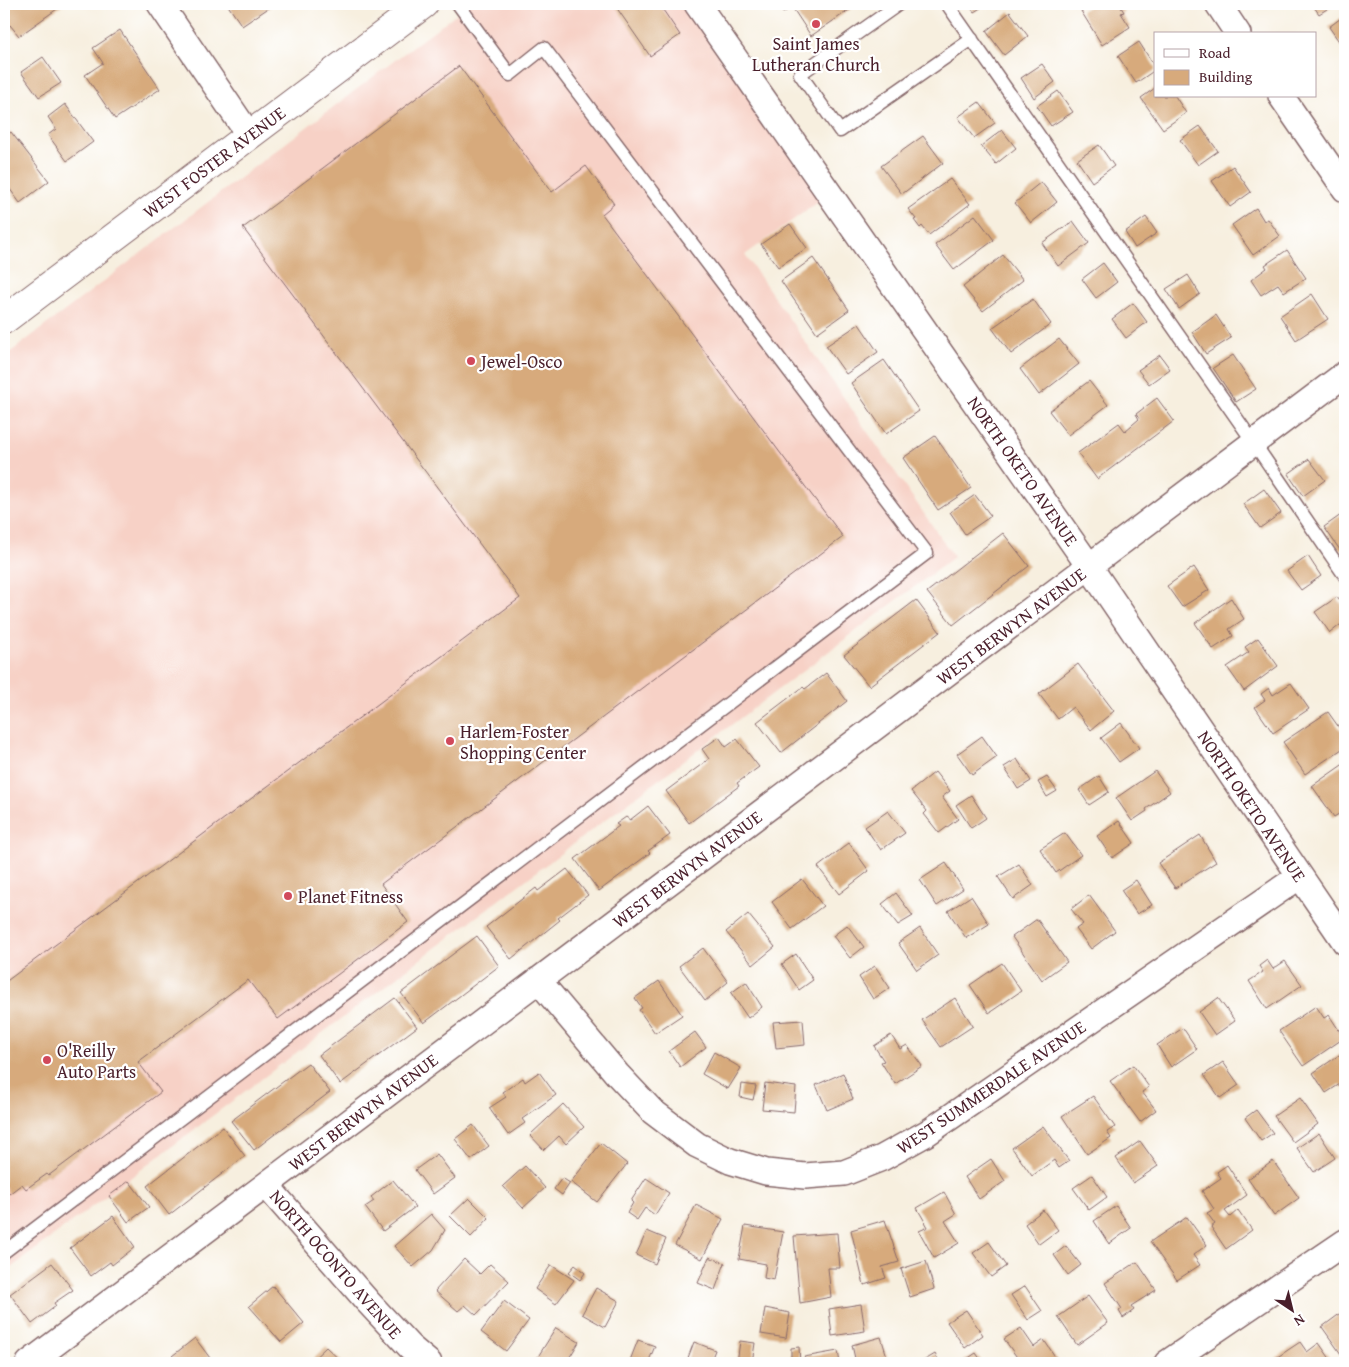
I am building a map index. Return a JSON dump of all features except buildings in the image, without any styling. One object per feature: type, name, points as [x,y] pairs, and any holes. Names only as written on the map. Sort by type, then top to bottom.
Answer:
[{"type":"street","points":[[160,4],[249,134]]},
{"type":"street","name":"WEST FOSTER AVENUE","points":[[4,320],[424,4]]},
{"type":"street","name":"NORTH OKETO AVENUE","points":[[697,4],[1089,566],[1345,942]]},
{"type":"street","points":[[1218,4],[1237,32]]},
{"type":"street","points":[[1282,98],[1345,189]]},
{"type":"street","name":"WEST BERWYN AVENUE","points":[[29,1363],[1345,374]]},
{"type":"street","name":"WEST SUMMERDALE AVENUE","points":[[538,980],[617,1074],[652,1111],[697,1145],[730,1161],[766,1172],[805,1176],[844,1173],[882,1158],[926,1133],[1300,876]]},
{"type":"street","name":"NORTH OCONTO AVENUE","points":[[266,1185],[368,1302],[410,1347],[429,1363]]},
{"type":"street","points":[[1167,1363],[1345,1242]]},
{"type":"lane","points":[[4,1252],[927,553],[544,48],[510,75],[458,4]]},
{"type":"lane","points":[[899,4],[800,74],[840,131],[972,39]]},
{"type":"lane","points":[[947,4],[1345,576]]},
{"type":"shaded area","name":"Harlem-Foster Shopping Center","points":[[469,4],[687,4],[822,199],[745,255],[954,557],[4,1273],[4,357]]},
{"type":"place","name":"Saint James Lutheran Church","points":[[816,24]]},
{"type":"place","name":"Jewel-Osco","points":[[471,361]]},
{"type":"place","name":"Harlem-Foster Shopping Center","points":[[450,741]]},
{"type":"place","name":"Planet Fitness","points":[[288,896]]},
{"type":"place","name":"O'Reilly Auto Parts","points":[[47,1060]]}]
